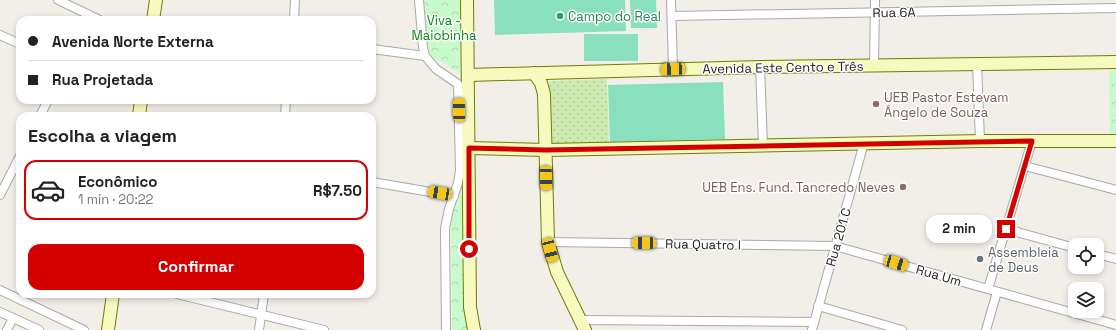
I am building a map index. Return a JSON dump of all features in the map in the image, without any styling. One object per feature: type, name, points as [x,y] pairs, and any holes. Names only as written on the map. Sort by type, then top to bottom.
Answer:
[{"type":"main road","points":[[154,16],[156,0]]},
{"type":"main road","points":[[467,0],[465,81],[469,148],[470,307],[474,330]]},
{"type":"main road","name":"Avenida Este Cento e Três","points":[[465,81],[534,74],[673,69],[1116,62]]},
{"type":"main road","points":[[534,74],[541,83],[544,94],[548,242],[557,272],[582,325]]},
{"type":"main road","points":[[469,148],[546,150],[980,141],[1116,141]]},
{"type":"main road","points":[[108,330],[112,298]]},
{"type":"street","points":[[58,0],[92,16]]},
{"type":"street","points":[[294,16],[295,0]]},
{"type":"street","points":[[419,0],[425,56],[436,70],[465,81],[460,170],[444,237],[446,330]]},
{"type":"street","points":[[672,0],[673,69]]},
{"type":"street","points":[[874,66],[875,0]]},
{"type":"street","name":"Rua 6A","points":[[672,16],[1116,8]]},
{"type":"street","points":[[0,35],[16,42]]},
{"type":"street","points":[[376,50],[425,56]]},
{"type":"street","points":[[977,64],[980,141]]},
{"type":"street","points":[[760,67],[763,145]]},
{"type":"street","points":[[988,289],[1032,141]]},
{"type":"street","name":"Rua 201 C","points":[[813,326],[864,143]]},
{"type":"street","points":[[0,195],[16,164]]},
{"type":"street","points":[[1024,166],[1116,190]]},
{"type":"street","points":[[376,183],[454,196]]},
{"type":"street","points":[[1006,229],[1068,246]]},
{"type":"street","name":"Rua Quatro I","points":[[548,242],[835,246]]},
{"type":"street","name":"Rua Um","points":[[835,246],[1116,325]]},
{"type":"street","points":[[1104,256],[1116,259]]},
{"type":"street","points":[[0,290],[16,298]]},
{"type":"street","points":[[987,326],[997,292]]},
{"type":"street","points":[[17,298],[84,330]]},
{"type":"street","points":[[194,298],[324,330]]},
{"type":"street","points":[[259,330],[263,298]]},
{"type":"street","points":[[818,306],[902,330]]},
{"type":"street","points":[[0,312],[39,330]]},
{"type":"street","points":[[7,330],[13,318]]},
{"type":"street","points":[[582,325],[813,326]]},
{"type":"green space","name":"Viva - Maiobinha","points":[[424,0],[461,0],[463,75],[428,54]]},
{"type":"green space","name":"Campo do Real","points":[[494,0],[625,0],[626,31],[495,35]]},
{"type":"green space","points":[[630,0],[656,0],[657,28],[631,28]]},
{"type":"green space","points":[[584,34],[638,34],[638,61],[584,61]]},
{"type":"green space","points":[[1109,70],[1116,70],[1116,139],[1110,139]]},
{"type":"green space","points":[[607,79],[609,145],[551,147],[549,81]]},
{"type":"green space","points":[[723,82],[725,139],[610,142],[608,85]]},
{"type":"green space","points":[[463,188],[465,188],[467,330],[452,330],[451,227],[452,216]]},
{"type":"place","name":"Campo do Real","points":[[560,16]]},
{"type":"place","name":"UEB Pastor Estevam Ângelo de Souza","points":[[876,104]]},
{"type":"place","name":"UEB Ens. Fund. Tancredo Neves","points":[[903,187]]},
{"type":"place","name":"Assembleia de Deus","points":[[980,259]]},
{"type":"route","points":[[469,249],[469,148],[546,150],[1032,141],[1006,229]]}]
